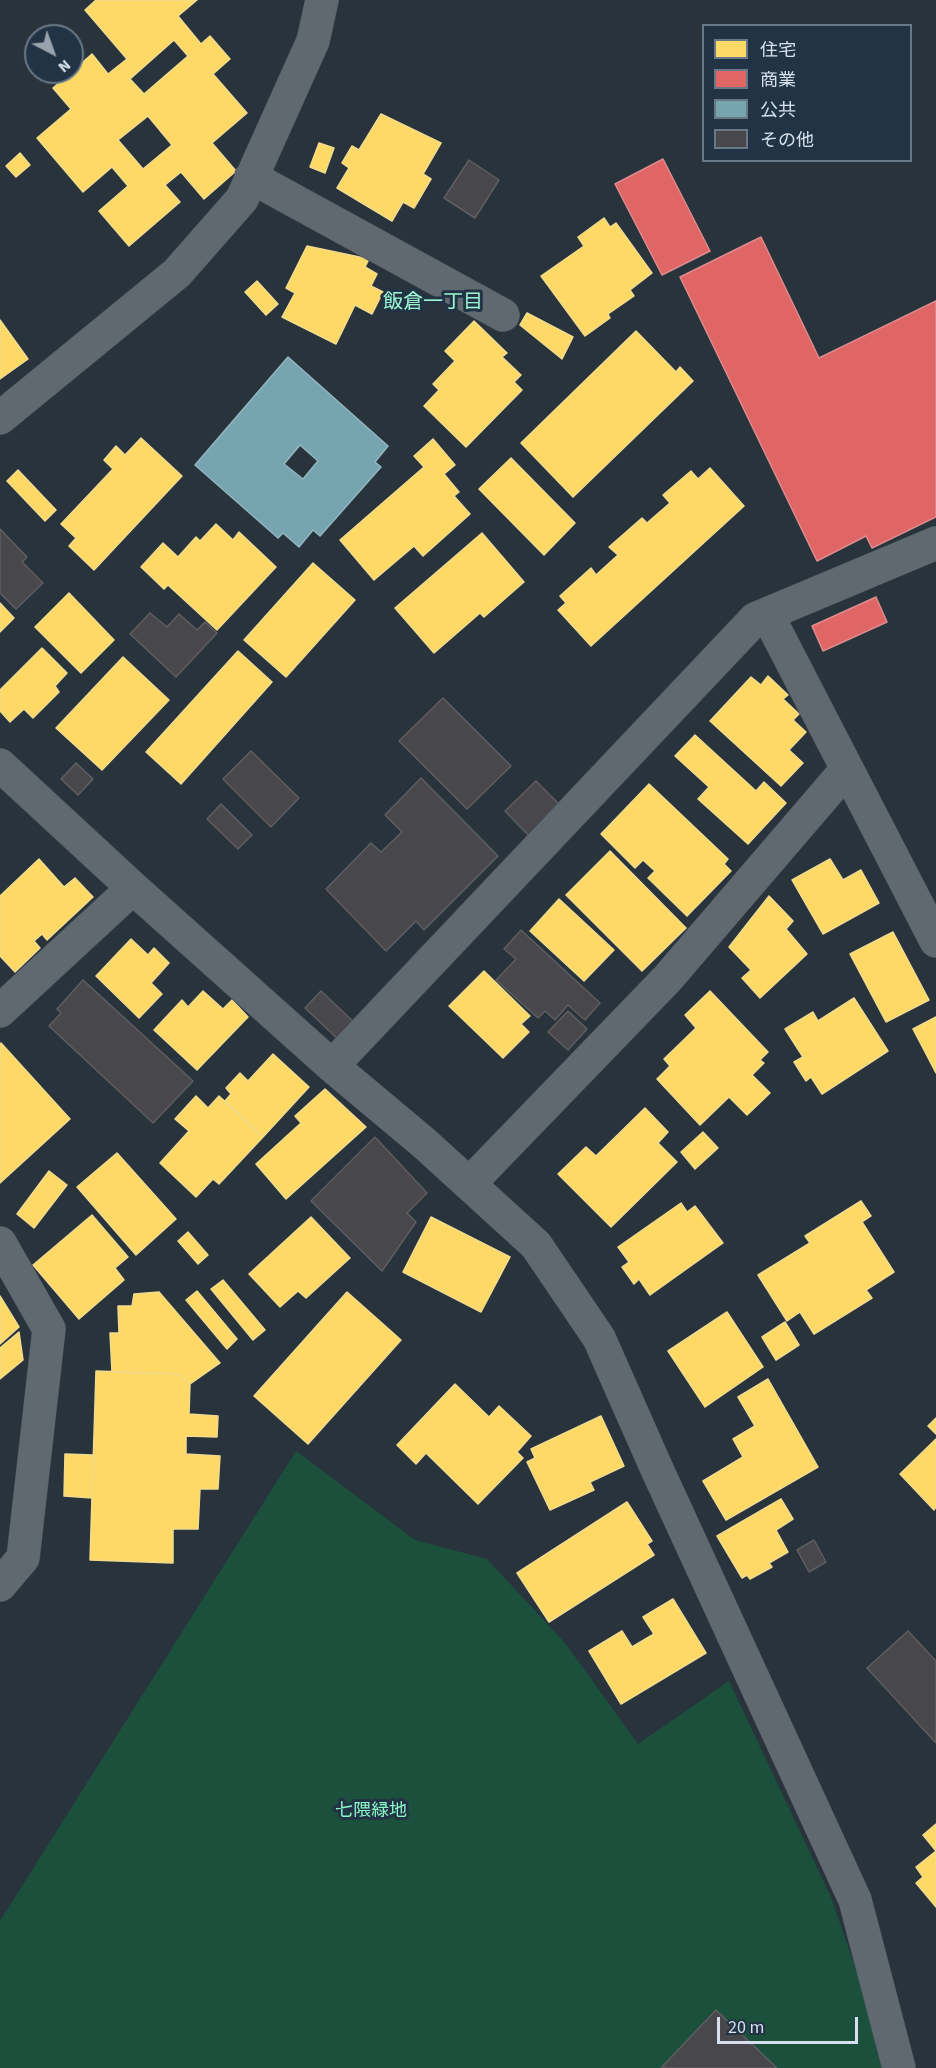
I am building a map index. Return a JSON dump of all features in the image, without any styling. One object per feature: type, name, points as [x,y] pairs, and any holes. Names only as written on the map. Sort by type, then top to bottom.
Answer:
[{"type":"street","points":[[0,418],[177,273],[242,199],[313,41],[322,0]]},
{"type":"street","points":[[251,177],[503,315]]},
{"type":"street","points":[[332,1066],[755,620],[936,543]]},
{"type":"street","points":[[767,614],[936,941]]},
{"type":"street","points":[[0,765],[133,888],[332,1066],[424,1143],[536,1245],[599,1338],[855,1900],[899,2068]]},
{"type":"street","points":[[469,1184],[667,979],[847,769]]},
{"type":"street","points":[[0,1011],[133,888]]},
{"type":"street","points":[[0,1243],[49,1329],[23,1558],[0,1586]]},
{"type":"green space","name":"七隈緑地","points":[[296,1451],[415,1540],[487,1559],[565,1643],[638,1744],[729,1681],[831,1897],[890,2068],[0,2068],[0,1921]]},
{"type":"building: 住宅","points":[[96,0],[197,0],[178,16],[201,44],[210,36],[230,59],[213,74],[247,113],[212,143],[236,171],[204,199],[181,172],[165,185],[180,202],[129,246],[99,211],[128,186],[112,167],[83,192],[37,138],[71,109],[53,88],[58,84],[84,84],[84,61],[92,54],[108,74],[127,59],[85,10]],"holes":[[[174,40],[188,56],[144,94],[130,79]],[[148,116],[172,145],[143,169],[118,140]]]},
{"type":"building: 住宅","points":[[381,114],[441,143],[423,174],[431,179],[414,208],[403,202],[392,221],[337,188],[349,168],[342,163],[352,146],[359,150]]},
{"type":"building: 住宅","points":[[319,143],[334,148],[325,173],[310,167]]},
{"type":"building: 住宅","points":[[20,153],[30,165],[16,177],[6,166]]},
{"type":"building: 住宅","points":[[604,218],[610,227],[616,223],[652,273],[630,290],[634,296],[608,314],[610,318],[585,336],[541,276],[584,246],[578,237]]},
{"type":"building: 住宅","points":[[307,246],[369,259],[365,267],[377,274],[371,286],[383,292],[372,314],[355,305],[336,344],[282,317],[295,293],[286,288]]},
{"type":"building: 住宅","points":[[257,281],[278,304],[266,315],[245,292]]},
{"type":"building: 住宅","points":[[527,313],[573,337],[562,359],[520,325]]},
{"type":"building: 住宅","points":[[0,320],[28,359],[0,379]]},
{"type":"building: 住宅","points":[[474,321],[507,353],[502,357],[521,375],[514,382],[522,390],[466,447],[424,406],[439,390],[433,384],[455,361],[445,351]]},
{"type":"building: 住宅","points":[[636,331],[676,372],[680,367],[693,381],[573,497],[521,443]]},
{"type":"building: 住宅","points":[[141,438],[182,476],[94,570],[69,546],[76,538],[61,524],[113,469],[104,460],[116,446],[125,455]]},
{"type":"building: 住宅","points":[[433,439],[455,465],[444,474],[459,492],[454,496],[470,514],[423,556],[414,546],[374,580],[340,540],[424,467],[414,456]]},
{"type":"building: 住宅","points":[[511,458],[575,523],[544,555],[479,489]]},
{"type":"building: 住宅","points":[[710,468],[744,506],[591,646],[558,610],[566,603],[560,596],[591,568],[596,575],[618,555],[609,547],[642,518],[647,523],[670,503],[663,495],[691,471],[698,479]]},
{"type":"building: 住宅","points":[[18,470],[56,510],[45,521],[7,481]]},
{"type":"building: 住宅","points":[[216,524],[233,540],[239,532],[276,567],[217,630],[168,585],[164,589],[141,567],[163,543],[178,557],[196,537],[200,541]]},
{"type":"building: 住宅","points":[[482,533],[524,582],[484,617],[480,613],[434,653],[395,608]]},
{"type":"building: 住宅","points":[[313,563],[355,600],[286,677],[244,640]]},
{"type":"building: 住宅","points":[[69,593],[114,640],[81,673],[35,627]]},
{"type":"building: 住宅","points":[[0,603],[14,618],[0,632]]},
{"type":"building: 住宅","points":[[42,648],[67,673],[55,686],[59,692],[33,718],[24,709],[10,722],[0,711],[0,690]]},
{"type":"building: 住宅","points":[[238,651],[272,682],[181,784],[146,752]]},
{"type":"building: 住宅","points":[[123,657],[169,700],[102,770],[56,728]]},
{"type":"building: 住宅","points":[[768,676],[788,695],[783,699],[799,714],[793,720],[806,732],[789,750],[803,763],[781,786],[710,721],[751,677],[761,685]]},
{"type":"building: 住宅","points":[[695,735],[756,791],[764,782],[786,803],[748,844],[698,799],[709,787],[675,756]]},
{"type":"building: 住宅","points":[[649,784],[728,859],[724,864],[731,871],[687,916],[648,878],[655,871],[643,860],[635,868],[601,834]]},
{"type":"building: 住宅","points":[[610,851],[686,928],[642,971],[566,895]]},
{"type":"building: 住宅","points":[[39,859],[64,887],[75,878],[93,897],[47,940],[42,934],[34,941],[40,948],[15,972],[0,956],[0,896]]},
{"type":"building: 住宅","points":[[830,859],[843,880],[861,870],[879,903],[823,934],[792,880]]},
{"type":"building: 住宅","points":[[769,896],[793,921],[786,929],[807,954],[760,998],[742,978],[751,970],[729,947]]},
{"type":"building: 住宅","points":[[559,899],[614,950],[584,981],[530,931]]},
{"type":"building: 住宅","points":[[893,932],[929,1000],[886,1022],[850,954]]},
{"type":"building: 住宅","points":[[131,939],[148,955],[154,948],[169,963],[151,983],[162,994],[139,1018],[96,976]]},
{"type":"building: 住宅","points":[[484,971],[530,1016],[521,1024],[529,1032],[503,1058],[449,1006]]},
{"type":"building: 住宅","points":[[203,991],[223,1009],[232,1000],[248,1017],[197,1070],[154,1030],[182,1000],[188,1007]]},
{"type":"building: 住宅","points":[[710,991],[768,1052],[760,1060],[764,1063],[752,1075],[770,1093],[747,1115],[729,1097],[700,1125],[657,1079],[670,1066],[664,1059],[696,1028],[685,1015]]},
{"type":"building: 住宅","points":[[854,998],[888,1051],[822,1094],[811,1077],[806,1081],[794,1062],[803,1057],[785,1029],[813,1012],[818,1021]]},
{"type":"building: 住宅","points":[[936,1017],[936,1073],[913,1029]]},
{"type":"building: 住宅","points":[[0,1044],[70,1119],[0,1183]]},
{"type":"building: 住宅","points":[[273,1054],[309,1087],[263,1137],[225,1101],[231,1094],[226,1088],[240,1073],[248,1081]]},
{"type":"building: 住宅","points":[[325,1089],[366,1127],[286,1199],[256,1164],[301,1123],[295,1116]]},
{"type":"building: 住宅","points":[[196,1096],[208,1108],[219,1096],[263,1137],[219,1184],[213,1179],[196,1197],[160,1163],[189,1131],[175,1119]]},
{"type":"building: 住宅","points":[[645,1108],[668,1132],[658,1143],[677,1162],[611,1227],[558,1174],[586,1147],[596,1156]]},
{"type":"building: 住宅","points":[[703,1132],[718,1148],[695,1169],[681,1152]]},
{"type":"building: 住宅","points":[[117,1153],[176,1219],[136,1255],[77,1187]]},
{"type":"building: 住宅","points":[[49,1171],[67,1185],[34,1228],[17,1214]]},
{"type":"building: 住宅","points":[[861,1201],[871,1216],[862,1222],[894,1272],[866,1290],[872,1298],[814,1334],[800,1312],[787,1321],[758,1275],[810,1243],[805,1236]]},
{"type":"building: 住宅","points":[[681,1203],[687,1212],[695,1206],[723,1243],[650,1295],[639,1279],[634,1284],[622,1267],[629,1262],[618,1247]]},
{"type":"building: 住宅","points":[[92,1215],[128,1257],[115,1268],[124,1280],[79,1319],[33,1265]]},
{"type":"building: 住宅","points":[[311,1217],[350,1258],[306,1298],[298,1291],[280,1307],[249,1274]]},
{"type":"building: 住宅","points":[[431,1217],[510,1257],[481,1312],[403,1272]]},
{"type":"building: 住宅","points":[[188,1232],[208,1255],[198,1264],[178,1241]]},
{"type":"building: 住宅","points":[[223,1280],[265,1330],[253,1340],[211,1289]]},
{"type":"building: 住宅","points":[[197,1291],[237,1339],[227,1349],[186,1300]]},
{"type":"building: 住宅","points":[[159,1292],[220,1363],[190,1384],[178,1374],[112,1372],[110,1333],[119,1333],[118,1306],[132,1306],[134,1294]]},
{"type":"building: 住宅","points":[[347,1292],[401,1340],[308,1444],[254,1396]]},
{"type":"building: 住宅","points":[[0,1296],[19,1327],[0,1344]]},
{"type":"building: 住宅","points":[[727,1312],[763,1367],[705,1407],[668,1351]]},
{"type":"building: 住宅","points":[[785,1322],[799,1345],[776,1360],[762,1337]]},
{"type":"building: 住宅","points":[[19,1332],[23,1360],[0,1379],[0,1348]]},
{"type":"building: 住宅","points":[[96,1371],[178,1374],[190,1384],[189,1414],[218,1416],[217,1437],[186,1436],[186,1454],[220,1456],[218,1489],[200,1489],[198,1529],[173,1529],[173,1563],[90,1560]]},
{"type":"building: 住宅","points":[[768,1379],[818,1467],[726,1520],[703,1481],[743,1457],[733,1439],[755,1426],[738,1397]]},
{"type":"building: 住宅","points":[[455,1384],[489,1417],[499,1406],[531,1436],[517,1452],[523,1458],[478,1504],[426,1453],[416,1464],[397,1445]]},
{"type":"building: 住宅","points":[[601,1416],[624,1466],[590,1482],[594,1490],[550,1510],[527,1462],[535,1458],[531,1449]]},
{"type":"building: 住宅","points":[[936,1418],[936,1434],[928,1426]]},
{"type":"building: 住宅","points":[[936,1439],[936,1507],[934,1510],[900,1474]]},
{"type":"building: 住宅","points":[[65,1454],[93,1455],[92,1498],[64,1496]]},
{"type":"building: 住宅","points":[[781,1499],[793,1519],[776,1530],[788,1552],[769,1563],[772,1567],[750,1579],[747,1575],[742,1578],[717,1536]]},
{"type":"building: 住宅","points":[[627,1502],[652,1541],[647,1544],[654,1555],[549,1622],[517,1573]]},
{"type":"building: 住宅","points":[[673,1599],[706,1653],[621,1704],[589,1651],[622,1631],[632,1647],[654,1634],[643,1617]]},
{"type":"building: 住宅","points":[[936,1824],[936,1851],[923,1835]]},
{"type":"building: 住宅","points":[[936,1851],[936,1907],[916,1883],[923,1877],[916,1867]]},
{"type":"building: 商業","points":[[663,159],[710,251],[662,275],[615,184]]},
{"type":"building: 商業","points":[[761,237],[819,358],[936,301],[936,517],[872,548],[866,536],[817,561],[680,277]]},
{"type":"building: 商業","points":[[876,597],[887,622],[823,651],[812,626]]},
{"type":"building: 公共","points":[[288,357],[388,446],[375,462],[381,467],[320,536],[313,530],[299,547],[283,533],[278,538],[195,465]],"holes":[[[300,445],[318,461],[303,479],[284,464]]]},
{"type":"building: その他","points":[[469,160],[499,180],[475,218],[444,198]]},
{"type":"building: その他","points":[[0,529],[27,557],[22,562],[43,583],[16,609],[0,593]]},
{"type":"building: その他","points":[[150,613],[167,627],[179,614],[197,630],[205,622],[217,633],[176,677],[130,634]]},
{"type":"building: その他","points":[[443,698],[511,766],[467,809],[399,741]]},
{"type":"building: その他","points":[[251,751],[299,798],[271,827],[223,779]]},
{"type":"building: その他","points":[[76,763],[93,779],[78,795],[61,779]]},
{"type":"building: その他","points":[[421,778],[498,856],[424,930],[416,921],[386,951],[326,889],[371,843],[381,852],[402,832],[385,815]]},
{"type":"building: その他","points":[[536,781],[562,807],[531,838],[505,811]]},
{"type":"building: その他","points":[[221,804],[252,835],[238,849],[207,819]]},
{"type":"building: その他","points":[[521,930],[600,1003],[585,1020],[568,1005],[555,1020],[545,1011],[538,1018],[496,980],[516,959],[504,949]]},
{"type":"building: その他","points":[[83,980],[193,1081],[153,1123],[49,1026],[61,1013],[57,1009]]},
{"type":"building: その他","points":[[321,991],[356,1024],[340,1041],[305,1008]]},
{"type":"building: その他","points":[[568,1011],[587,1029],[568,1050],[548,1032]]},
{"type":"building: その他","points":[[375,1137],[427,1193],[407,1213],[416,1222],[382,1271],[311,1201]]},
{"type":"building: その他","points":[[814,1540],[826,1562],[809,1572],[797,1550]]},
{"type":"building: その他","points":[[908,1631],[936,1661],[936,1743],[867,1668]]},
{"type":"building: その他","points":[[716,2010],[777,2068],[661,2068]]},
{"type":"district","name":"飯倉一丁目","points":[[433,304]]}]
